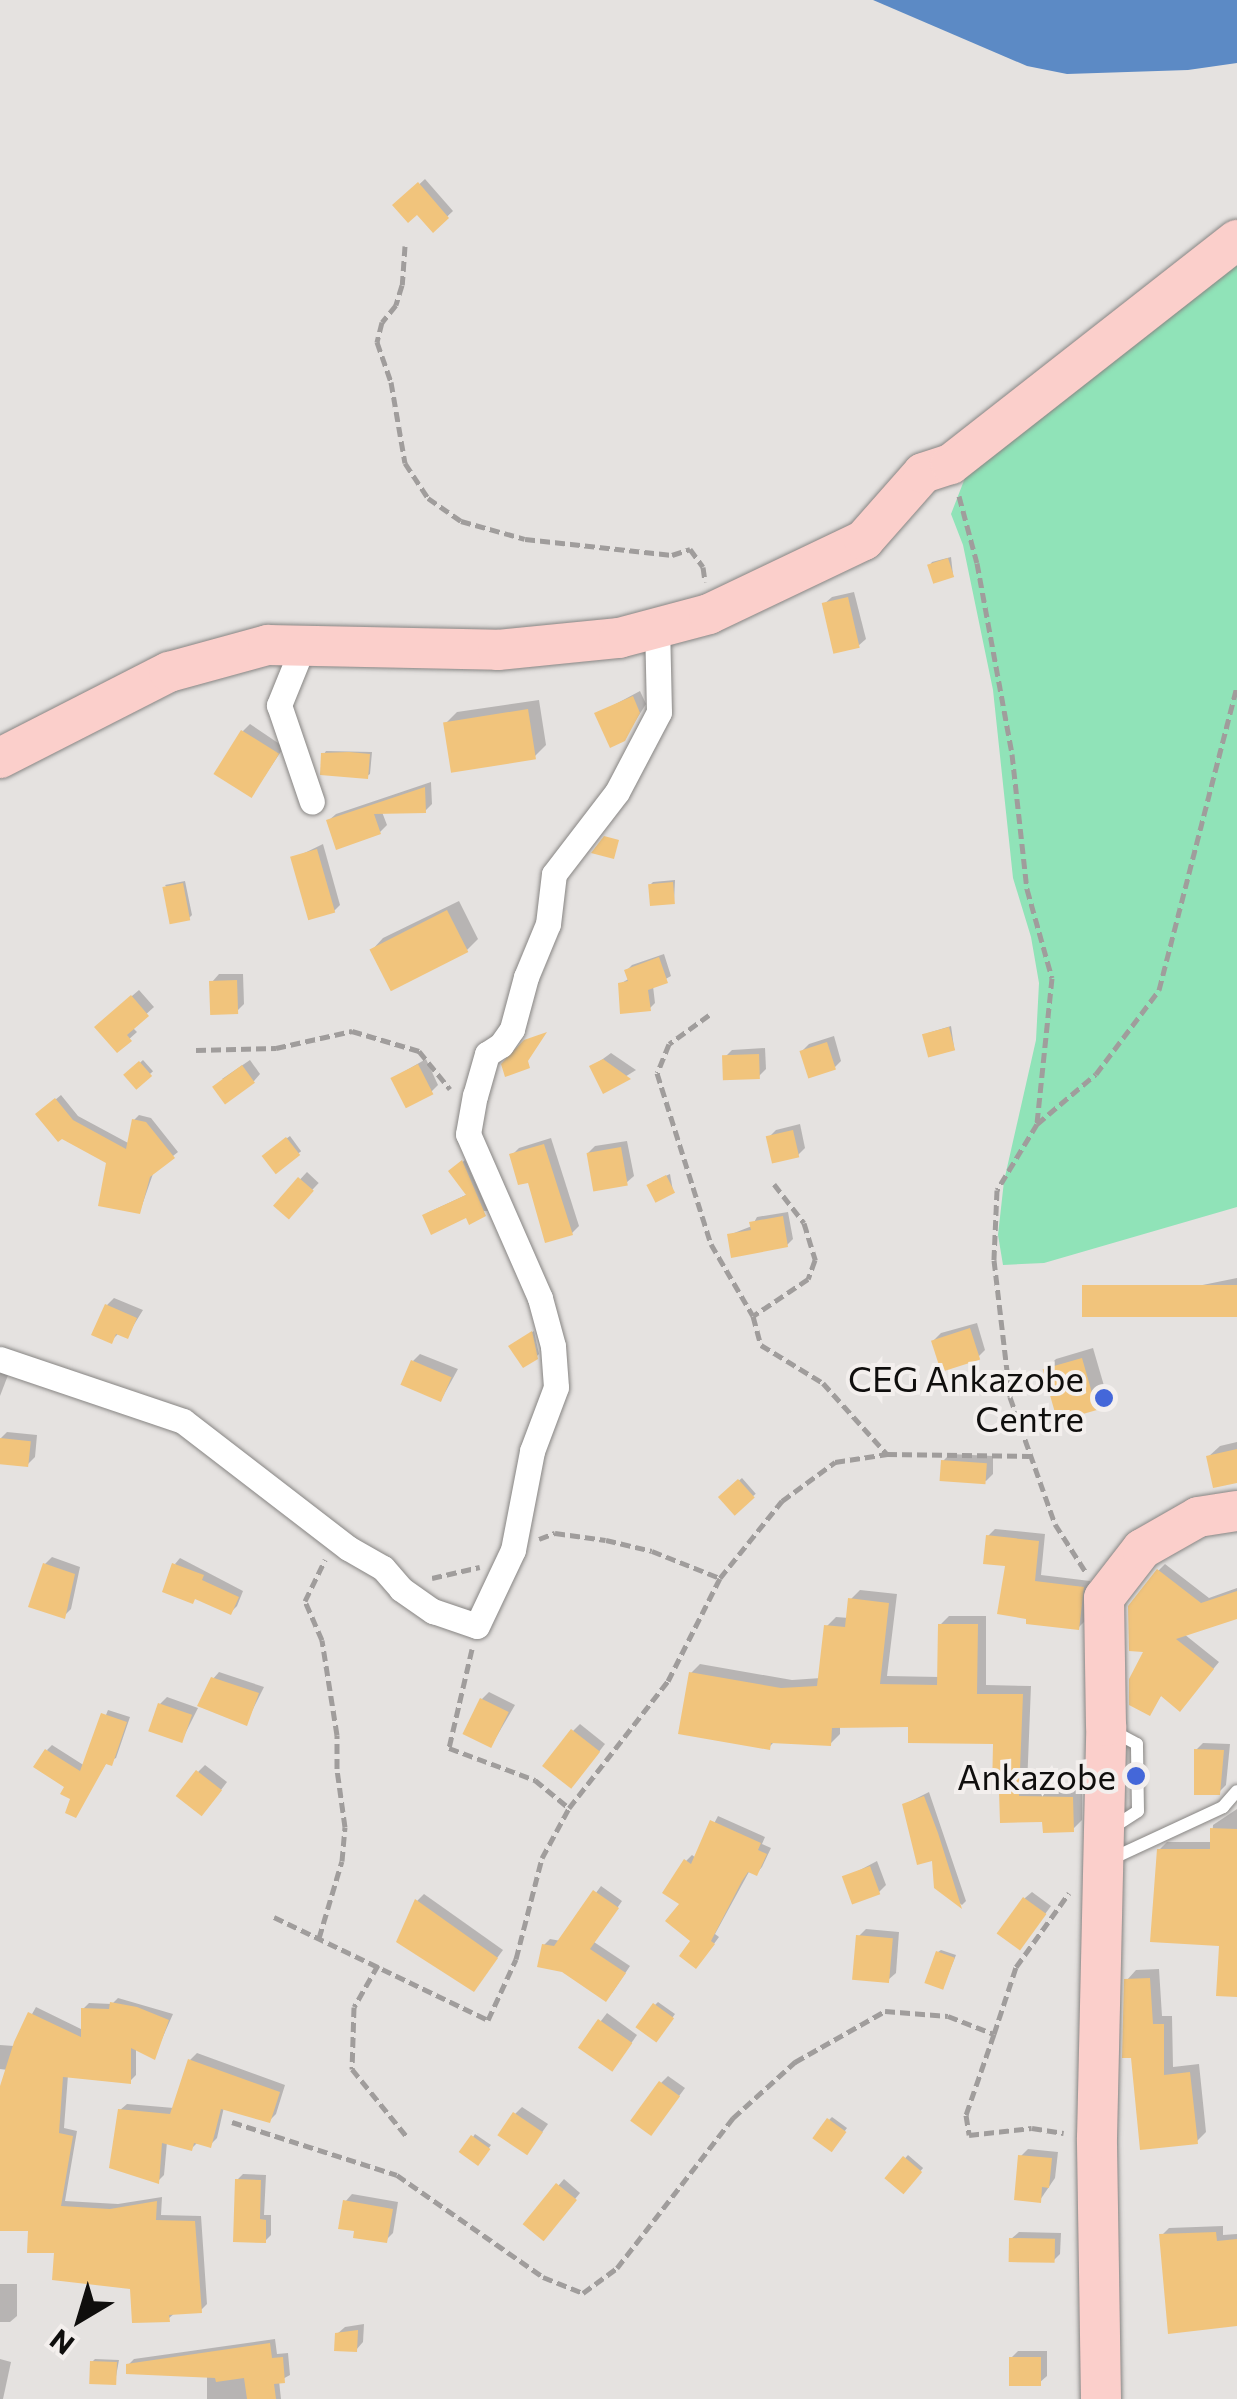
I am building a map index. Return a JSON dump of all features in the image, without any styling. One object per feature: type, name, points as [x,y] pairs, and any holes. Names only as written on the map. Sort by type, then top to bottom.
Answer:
[{"type":"main road","points":[[0,758],[169,672],[268,645],[498,650],[619,638],[656,625],[709,614],[864,540],[923,473],[951,464],[1237,240]]},
{"type":"main road","points":[[1101,2399],[1094,1860],[1106,1726],[1104,1598],[1142,1549],[1198,1517],[1237,1511]]},
{"type":"street","points":[[0,1360],[184,1421],[336,1538],[383,1568],[401,1589],[433,1612],[477,1626],[513,1550],[532,1451],[556,1387],[553,1346],[540,1298],[468,1134],[479,1071],[487,1054],[502,1045],[512,1029],[526,977],[541,948],[554,874],[617,792],[659,712],[656,625]]},
{"type":"street","points":[[303,646],[278,705],[312,802]]},
{"type":"lane","points":[[1094,1860],[1224,1807],[1237,1791]]},
{"type":"path","points":[[405,246],[402,285],[396,305],[382,322],[378,342],[413,481],[461,521],[525,539],[672,556],[690,550],[703,568],[709,614]]},
{"type":"path","points":[[951,464],[976,563],[1012,754],[1027,889],[1052,978],[1036,1124]]},
{"type":"path","points":[[1104,1598],[1055,1524],[1010,1397],[994,1260],[994,1217],[998,1190],[1036,1124],[1096,1074],[1159,990],[1237,687]]},
{"type":"path","points":[[710,1015],[669,1044],[657,1073],[711,1244],[753,1316],[761,1345],[823,1383],[887,1454]]},
{"type":"path","points":[[196,1050],[276,1048],[352,1031],[392,1041],[420,1051],[449,1088],[468,1134]]},
{"type":"path","points":[[753,1316],[808,1280],[815,1260],[804,1224],[774,1184]]},
{"type":"path","points":[[274,1916],[488,2020],[516,1959],[542,1858],[569,1808],[668,1681],[720,1578],[782,1502],[835,1462],[887,1454],[1029,1456]]},
{"type":"path","points":[[401,1589],[480,1566],[554,1532],[652,1552],[720,1578]]},
{"type":"path","points":[[319,1938],[342,1862],[345,1826],[322,1640],[305,1601],[336,1538]]},
{"type":"path","points":[[477,1626],[449,1748],[535,1780],[569,1808]]},
{"type":"path","points":[[1094,1860],[1016,1967],[966,2114],[970,2135],[1032,2128],[1097,2138]]},
{"type":"path","points":[[378,1964],[354,2007],[352,2070],[407,2137]]},
{"type":"path","points":[[232,2122],[397,2175],[543,2277],[583,2293],[616,2268],[734,2118],[796,2062],[885,2010],[948,2016],[994,2034]]},
{"type":"green space","points":[[1237,261],[1237,1207],[1044,1263],[1003,1265],[998,1235],[1004,1181],[1036,1040],[1039,983],[1031,937],[1013,878],[993,690],[963,545],[951,514],[977,447]]},
{"type":"water","points":[[873,0],[1237,0],[1237,63],[1188,70],[1067,74],[1027,66]]},
{"type":"building","points":[[418,182],[449,218],[433,233],[417,215],[408,223],[392,205]]},
{"type":"building","points":[[948,558],[954,577],[933,584],[927,565]]},
{"type":"building","points":[[848,597],[860,648],[833,654],[822,603]]},
{"type":"building","points":[[633,696],[640,713],[625,741],[610,748],[594,713]]},
{"type":"building","points":[[528,709],[536,759],[451,773],[443,722]]},
{"type":"building","points":[[241,730],[279,754],[252,798],[213,774]]},
{"type":"building","points":[[321,753],[370,754],[368,779],[320,775]]},
{"type":"building","points":[[425,787],[426,813],[374,814],[381,834],[336,850],[326,820]]},
{"type":"building","points":[[604,836],[619,840],[614,859],[591,853]]},
{"type":"building","points":[[317,849],[335,912],[308,920],[290,857]]},
{"type":"building","points":[[673,882],[675,904],[650,906],[648,884]]},
{"type":"building","points":[[183,883],[190,920],[170,924],[162,887]]},
{"type":"building","points":[[447,910],[468,952],[391,991],[369,949]]},
{"type":"building","points":[[659,957],[668,983],[648,990],[651,1011],[620,1014],[618,983],[628,981],[624,970]]},
{"type":"building","points":[[237,980],[238,1014],[210,1015],[209,981]]},
{"type":"building","points":[[131,995],[149,1016],[127,1035],[132,1041],[117,1053],[94,1027]]},
{"type":"building","points":[[949,1027],[955,1050],[928,1057],[922,1034]]},
{"type":"building","points":[[547,1032],[528,1061],[530,1068],[505,1077],[501,1064],[524,1040]]},
{"type":"building","points":[[827,1042],[836,1070],[808,1079],[799,1051]]},
{"type":"building","points":[[759,1054],[760,1079],[723,1080],[722,1055]]},
{"type":"building","points":[[603,1059],[631,1079],[603,1094],[589,1066]]},
{"type":"building","points":[[139,1061],[152,1076],[136,1090],[123,1075]]},
{"type":"building","points":[[418,1064],[433,1094],[406,1108],[390,1078]]},
{"type":"building","points":[[242,1065],[255,1083],[225,1105],[212,1087]]},
{"type":"building","points":[[55,1098],[73,1120],[126,1149],[132,1119],[146,1122],[175,1158],[150,1177],[140,1214],[98,1206],[106,1163],[62,1139],[58,1142],[35,1114]]},
{"type":"building","points":[[793,1130],[799,1157],[772,1164],[766,1136]]},
{"type":"building","points":[[286,1137],[300,1155],[276,1174],[262,1156]]},
{"type":"building","points":[[544,1144],[573,1235],[545,1243],[528,1183],[518,1185],[509,1154]]},
{"type":"building","points":[[621,1147],[628,1185],[593,1191],[587,1153]]},
{"type":"building","points":[[462,1160],[486,1216],[469,1225],[466,1218],[431,1235],[422,1215],[466,1195],[448,1171]]},
{"type":"building","points":[[666,1175],[675,1193],[655,1203],[646,1185]]},
{"type":"building","points":[[298,1177],[314,1191],[289,1219],[273,1206]]},
{"type":"building","points":[[783,1216],[788,1247],[731,1258],[727,1234],[751,1230],[749,1222]]},
{"type":"building","points":[[1082,1285],[1237,1285],[1237,1317],[1082,1317]]},
{"type":"building","points":[[105,1304],[137,1318],[128,1339],[116,1334],[112,1344],[91,1335]]},
{"type":"building","points":[[970,1328],[980,1359],[941,1372],[931,1341]]},
{"type":"building","points":[[532,1331],[538,1359],[523,1368],[508,1346]]},
{"type":"building","points":[[1082,1358],[1097,1410],[1057,1421],[1043,1369]]},
{"type":"building","points":[[411,1360],[452,1377],[441,1402],[400,1385]]},
{"type":"building","points":[[0,1438],[31,1441],[28,1467],[0,1464]]},
{"type":"building","points":[[1237,1449],[1237,1483],[1213,1488],[1206,1456]]},
{"type":"building","points":[[941,1460],[987,1463],[985,1484],[940,1481]]},
{"type":"building","points":[[738,1479],[755,1498],[735,1516],[718,1497]]},
{"type":"building","points":[[986,1535],[1039,1541],[1035,1581],[1084,1587],[1079,1630],[1026,1624],[1026,1619],[997,1614],[1005,1566],[983,1564]]},
{"type":"building","points":[[43,1563],[75,1574],[65,1619],[28,1607]]},
{"type":"building","points":[[172,1563],[204,1575],[202,1580],[239,1597],[231,1615],[195,1599],[193,1604],[162,1592]]},
{"type":"building","points":[[1157,1569],[1201,1603],[1237,1591],[1237,1619],[1176,1639],[1214,1669],[1180,1712],[1161,1696],[1150,1716],[1129,1705],[1129,1679],[1143,1652],[1129,1651],[1128,1606]]},
{"type":"building","points":[[848,1598],[889,1603],[880,1684],[937,1685],[938,1624],[978,1624],[977,1694],[1023,1694],[1019,1796],[1073,1797],[1074,1832],[1043,1833],[1042,1822],[1000,1823],[999,1791],[992,1791],[993,1744],[908,1743],[908,1727],[832,1728],[831,1746],[771,1743],[770,1750],[678,1734],[689,1672],[781,1688],[817,1686],[824,1625],[845,1627]]},
{"type":"building","points":[[211,1677],[259,1693],[247,1726],[197,1706]]},
{"type":"building","points":[[480,1698],[509,1712],[491,1748],[462,1734]]},
{"type":"building","points":[[158,1703],[192,1715],[182,1743],[148,1731]]},
{"type":"building","points":[[101,1713],[127,1722],[112,1766],[106,1764],[76,1818],[65,1813],[70,1799],[60,1794],[64,1787],[33,1767],[45,1749],[80,1771]]},
{"type":"building","points":[[571,1729],[600,1752],[571,1789],[542,1766]]},
{"type":"building","points":[[1194,1749],[1224,1750],[1220,1795],[1194,1795]]},
{"type":"building","points":[[196,1770],[222,1790],[202,1816],[176,1796]]},
{"type":"building","points":[[924,1796],[962,1909],[934,1888],[932,1861],[917,1865],[902,1804]]},
{"type":"building","points":[[710,1820],[761,1843],[758,1850],[767,1854],[757,1876],[748,1872],[742,1881],[711,1941],[715,1944],[696,1969],[679,1956],[690,1941],[665,1921],[679,1904],[662,1893],[684,1859],[691,1864]]},
{"type":"building","points":[[1210,1828],[1237,1829],[1237,1997],[1216,1996],[1219,1946],[1150,1942],[1157,1849],[1210,1849]]},
{"type":"building","points":[[870,1866],[880,1894],[852,1904],[842,1876]]},
{"type":"building","points":[[593,1890],[619,1908],[590,1949],[626,1973],[606,2002],[562,1972],[537,1967],[542,1944],[554,1946]]},
{"type":"building","points":[[1023,1897],[1046,1914],[1020,1950],[997,1933]]},
{"type":"building","points":[[415,1899],[498,1958],[474,1992],[396,1942]]},
{"type":"building","points":[[856,1935],[893,1938],[889,1983],[852,1980]]},
{"type":"building","points":[[936,1951],[955,1958],[943,1990],[924,1983]]},
{"type":"building","points":[[1150,1978],[1153,2024],[1164,2024],[1164,2075],[1190,2072],[1198,2144],[1140,2150],[1131,2058],[1122,2058],[1124,1979]]},
{"type":"building","points":[[110,2002],[137,2007],[169,2020],[155,2060],[131,2048],[131,2084],[63,2077],[59,2133],[73,2136],[61,2206],[110,2209],[157,2201],[156,2220],[195,2221],[202,2313],[169,2315],[170,2322],[132,2323],[130,2289],[52,2280],[54,2253],[27,2253],[28,2231],[0,2231],[0,2086],[28,2012],[81,2037],[81,2008],[109,2009]]},
{"type":"building","points":[[653,2003],[674,2018],[656,2043],[635,2027]]},
{"type":"building","points":[[598,2019],[632,2043],[612,2072],[578,2048]]},
{"type":"building","points":[[188,2059],[280,2092],[270,2123],[221,2109],[211,2148],[194,2143],[192,2151],[162,2143],[159,2184],[109,2168],[118,2109],[170,2114]]},
{"type":"building","points":[[659,2081],[680,2096],[651,2136],[630,2121]]},
{"type":"building","points":[[513,2112],[543,2132],[527,2155],[497,2135]]},
{"type":"building","points":[[827,2118],[846,2132],[832,2152],[812,2138]]},
{"type":"building","points":[[471,2135],[490,2149],[478,2166],[459,2152]]},
{"type":"building","points":[[1018,2155],[1052,2158],[1049,2188],[1042,2187],[1041,2203],[1014,2200]]},
{"type":"building","points":[[903,2156],[922,2172],[904,2194],[884,2178]]},
{"type":"building","points":[[235,2179],[261,2180],[260,2219],[266,2220],[266,2243],[233,2242]]},
{"type":"building","points":[[556,2183],[577,2200],[544,2241],[523,2224]]},
{"type":"building","points":[[343,2200],[393,2209],[387,2243],[353,2238],[354,2231],[338,2229]]},
{"type":"building","points":[[1216,2232],[1217,2241],[1237,2239],[1237,2326],[1168,2334],[1159,2234]]},
{"type":"building","points":[[1009,2238],[1055,2239],[1055,2263],[1009,2262]]},
{"type":"building","points":[[358,2330],[357,2352],[334,2351],[335,2333]]},
{"type":"building","points":[[270,2343],[272,2358],[283,2357],[285,2383],[274,2384],[276,2399],[247,2399],[244,2378],[216,2382],[215,2378],[126,2374],[126,2364]]},
{"type":"building","points":[[1009,2357],[1041,2357],[1041,2386],[1009,2386]]},
{"type":"building","points":[[90,2361],[117,2362],[116,2385],[89,2384]]},
{"type":"place","name":"CEG Ankazobe Centre","points":[[1104,1398]]},
{"type":"place","name":"Ankazobe","points":[[1136,1776]]}]
